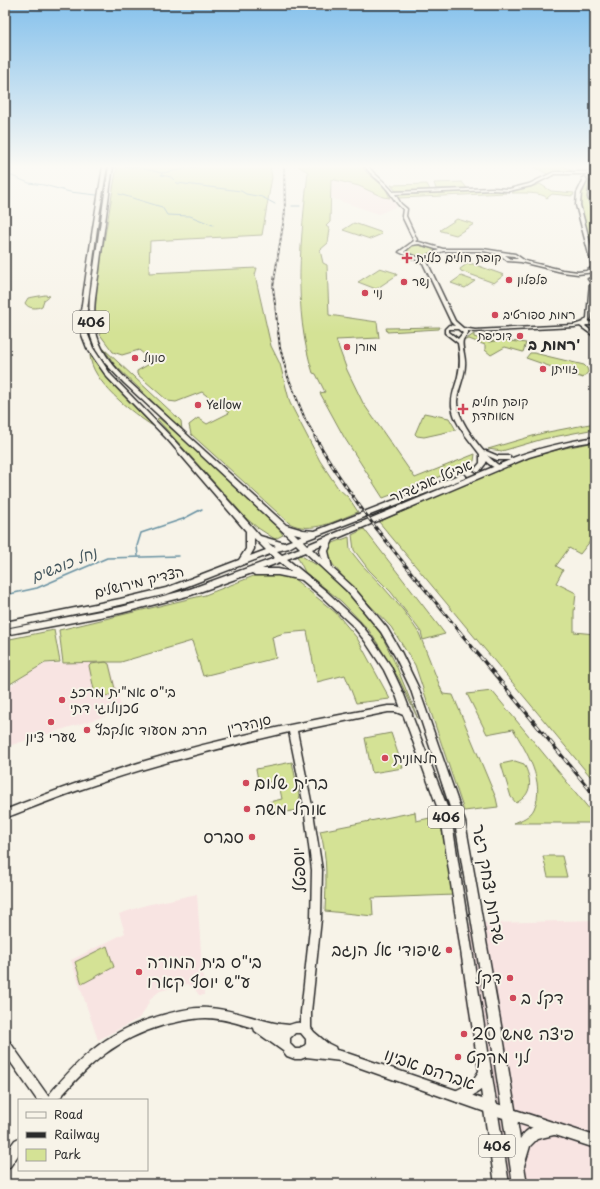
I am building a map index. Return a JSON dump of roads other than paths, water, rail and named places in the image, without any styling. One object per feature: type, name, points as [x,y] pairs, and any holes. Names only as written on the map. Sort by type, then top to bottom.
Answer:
[{"type":"main road","name":"406","points":[[97,221],[84,306],[83,327],[86,340],[95,357],[109,376],[170,439],[250,530],[272,551]]},
{"type":"main road","name":"406","points":[[102,221],[91,317],[93,334],[98,347],[110,364],[126,382],[286,529],[296,547]]},
{"type":"main road","name":"אביטל אביגדור","points":[[296,547],[307,549],[508,458],[544,445],[595,434]]},
{"type":"main road","name":"אביטל אביגדור","points":[[284,552],[296,547],[319,532],[477,470],[548,449],[595,439]]},
{"type":"main road","points":[[477,470],[483,463],[484,453],[495,457],[508,458]]},
{"type":"main road","points":[[284,552],[286,529],[303,533],[319,532]]},
{"type":"main road","points":[[241,563],[247,556],[251,547],[250,530]]},
{"type":"main road","points":[[257,536],[284,552]]},
{"type":"main road","points":[[326,567],[324,551],[330,538]]},
{"type":"main road","points":[[284,552],[296,547]]},
{"type":"main road","points":[[296,547],[306,556],[326,567]]},
{"type":"main road","points":[[296,547],[296,571]]},
{"type":"main road","name":"שדרות יצחק רגר","points":[[296,547],[307,549],[350,589],[367,608],[384,630],[398,654],[414,687],[460,822],[520,1184]]},
{"type":"main road","name":"שדרות יצחק רגר","points":[[272,551],[284,552],[296,571],[345,613],[368,639],[387,668],[408,714],[446,817],[486,1069],[502,1184]]},
{"type":"main road","name":"הצדיק מירושלים","points":[[5,625],[167,591],[272,551],[284,552]]},
{"type":"main road","name":"הצדיק מירושלים","points":[[5,632],[148,604],[190,592],[245,573],[284,552]]},
{"type":"main road","points":[[245,573],[278,572],[292,574],[307,580]]},
{"type":"main road","points":[[457,1096],[471,1091],[478,1086],[486,1069]]},
{"type":"main road","points":[[518,1169],[521,1150],[525,1140],[532,1134],[541,1130],[553,1129]]},
{"type":"street","points":[[405,221],[413,242]]},
{"type":"street","points":[[583,221],[594,266],[585,273]]},
{"type":"street","points":[[413,242],[435,250],[473,249],[497,253],[524,262],[572,272],[585,273],[595,271]]},
{"type":"street","points":[[413,242],[401,252],[426,261]]},
{"type":"street","points":[[426,261],[435,250]]},
{"type":"street","points":[[426,261],[453,322],[466,332],[460,342],[463,367],[455,392],[455,409],[462,427],[495,465]]},
{"type":"street","points":[[585,273],[592,280],[592,290],[589,317],[582,326],[586,331],[595,336]]},
{"type":"street","points":[[453,322],[450,328],[447,329],[447,333],[460,342]]},
{"type":"street","points":[[450,328],[461,328],[475,331],[551,327],[584,323],[595,324]]},
{"type":"street","points":[[551,327],[576,328],[595,332]]},
{"type":"street","points":[[453,336],[464,335],[475,331]]},
{"type":"street","points":[[388,709],[394,706],[400,695]]},
{"type":"street","name":"סנהדרין","points":[[5,814],[73,787],[107,776],[249,736],[388,709],[397,709],[408,714]]},
{"type":"street","name":"יוספטל","points":[[292,728],[308,806],[317,870],[316,919],[306,1012],[308,1033]]},
{"type":"street","points":[[287,1048],[286,1038],[291,1029],[306,1012]]},
{"type":"street","points":[[52,1099],[69,1078],[112,1040],[152,1022],[193,1014],[207,1013],[277,1029],[291,1029],[300,1027],[308,1033],[310,1044],[306,1052],[300,1055],[295,1055],[254,1024]]},
{"type":"street","name":"אברהם אבינו","points":[[308,1033],[323,1047],[341,1056]]},
{"type":"street","points":[[5,1045],[43,1099]]},
{"type":"street","name":"אברהם אבינו","points":[[306,1052],[322,1052],[341,1056],[595,1142]]},
{"type":"street","points":[[5,1164],[18,1145]]},
{"type":"waterway","points":[[204,221],[213,225]]},
{"type":"waterway","points":[[138,556],[137,546],[141,533],[183,519],[202,509]]},
{"type":"waterway","name":"נחל כובשים","points":[[5,595],[37,588],[107,558],[179,556]]},
{"type":"railway","points":[[283,221],[273,287],[280,348],[288,377],[305,419],[316,438]]},
{"type":"railway","points":[[315,437],[347,489],[383,538],[460,632]]},
{"type":"railway","points":[[459,631],[595,796]]},
{"type":"place","name":"קופת חולים כללית","points":[[407,258]]},
{"type":"place","name":"פלפלון","points":[[509,280]]},
{"type":"place","name":"נשר","points":[[404,282]]},
{"type":"place","name":"נוי","points":[[365,293]]},
{"type":"place","name":"רמות ספורטיב","points":[[495,315]]},
{"type":"place","name":"דוכיפת","points":[[520,336]]},
{"type":"place","name":"מורן","points":[[347,347]]},
{"type":"place","name":"סונול","points":[[135,358]]},
{"type":"place","name":"זוויתן","points":[[543,369]]},
{"type":"place","name":"Yellow","points":[[198,405]]},
{"type":"place","name":"קופת חולים מאוחדת","points":[[463,409]]},
{"type":"place","name":"בי\"ס אמ\"ית מרכז טכנולוגי דתי","points":[[62,700]]},
{"type":"place","name":"שערי ציון","points":[[51,722]]},
{"type":"place","name":"הרב מסעוד אלקבץ","points":[[87,730]]},
{"type":"place","name":"חלמונית","points":[[385,758]]},
{"type":"place","name":"ברית שלום","points":[[246,783]]},
{"type":"place","name":"אוהל משה","points":[[247,809]]},
{"type":"place","name":"סברס","points":[[252,837]]},
{"type":"place","name":"שיפודי אל הנגב","points":[[449,950]]},
{"type":"place","name":"בי\"ס בית המורה ע\"ש יוסף קארו","points":[[139,972]]},
{"type":"place","name":"דקל","points":[[510,978]]},
{"type":"place","name":"דקל ב","points":[[513,998]]},
{"type":"place","name":"פיצה שמש 20","points":[[464,1034]]},
{"type":"place","name":"לני מרקט","points":[[458,1057]]},
{"type":"district","name":"רמות ב'","points":[[554,345]]}]
